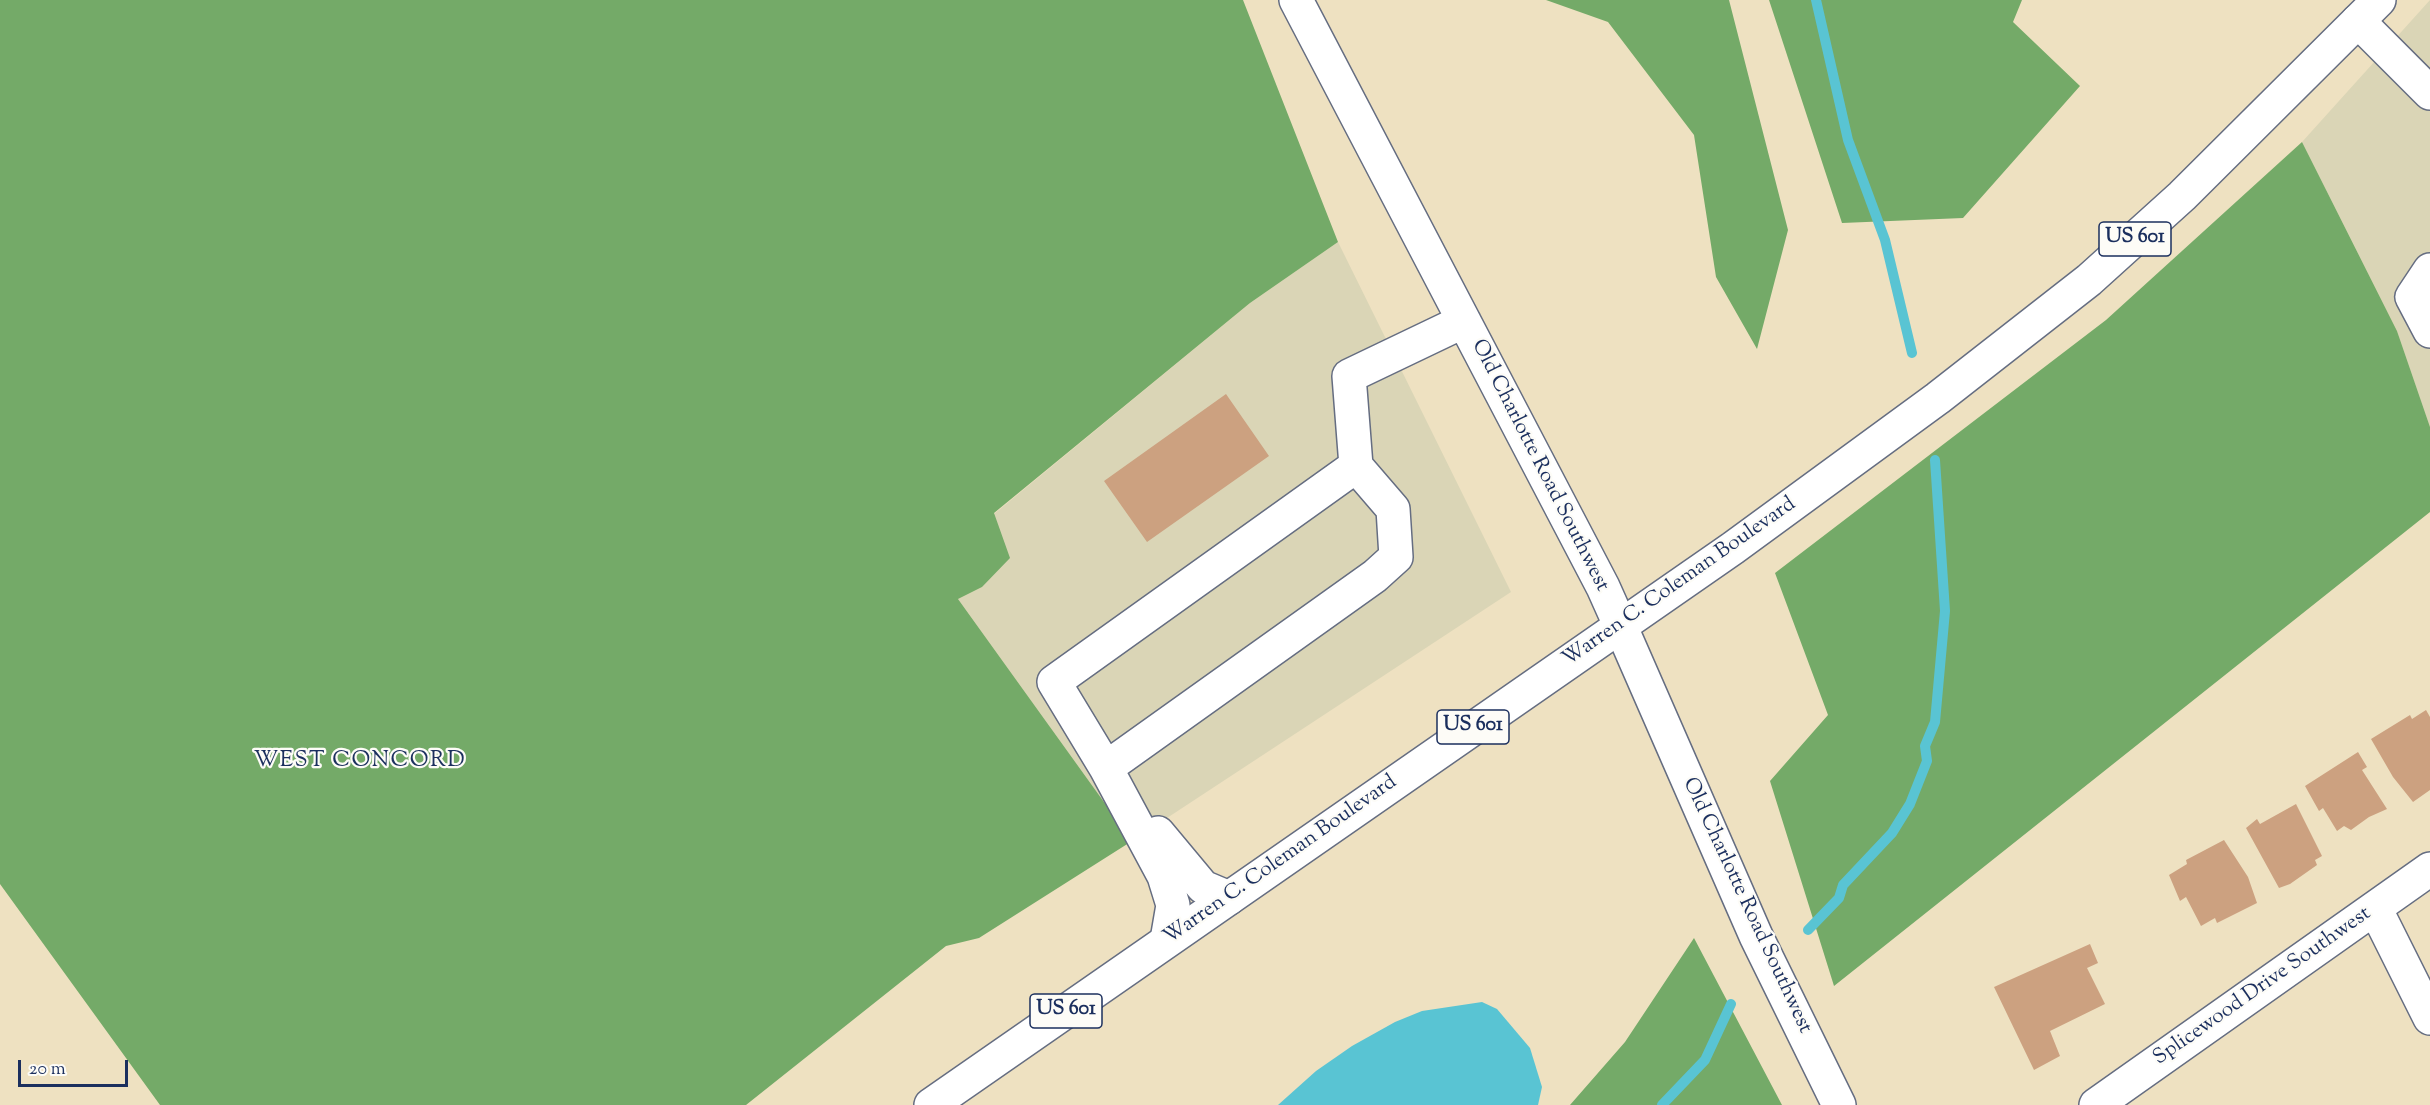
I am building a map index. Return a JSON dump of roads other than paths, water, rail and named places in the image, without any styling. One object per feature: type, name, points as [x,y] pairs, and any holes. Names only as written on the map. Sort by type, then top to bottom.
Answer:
[{"type":"main road","name":"Old Charlotte Road Southwest","points":[[1296,0],[1603,587],[1756,936],[1839,1105]]},
{"type":"main road","points":[[2368,11],[2430,93]]},
{"type":"main road","name":"Warren C. Coleman Boulevard","points":[[931,1105],[1733,548],[1938,398],[2089,280],[2182,196],[2368,11]]},
{"type":"main road","points":[[2430,270],[2412,297],[2430,331]]},
{"type":"main road","points":[[1106,768],[1375,576],[1396,557],[1393,509],[1356,466],[1349,376],[1464,321]]},
{"type":"main road","points":[[1167,940],[1173,905],[1164,876],[1106,768],[1054,682],[1356,466]]},
{"type":"main road","points":[[1106,768],[1203,886],[1229,898]]},
{"type":"main road","name":"Splicewood Drive Southwest","points":[[2096,1105],[2430,869]]},
{"type":"main road","points":[[2375,908],[2430,1018]]},
{"type":"water","points":[[1482,1002],[1497,1009],[1530,1048],[1542,1087],[1538,1105],[1278,1105],[1316,1071],[1352,1046],[1395,1022],[1422,1011]]},
{"type":"waterway","points":[[1816,0],[1848,140],[1885,240],[1912,353]]},
{"type":"waterway","points":[[1808,930],[1839,898],[1843,885],[1892,833],[1910,804],[1927,761],[1925,746],[1935,722],[1945,611],[1935,460]]},
{"type":"waterway","points":[[1662,1105],[1705,1060],[1731,1004]]},
{"type":"district","name":"WEST CONCORD","points":[[360,762]]}]
